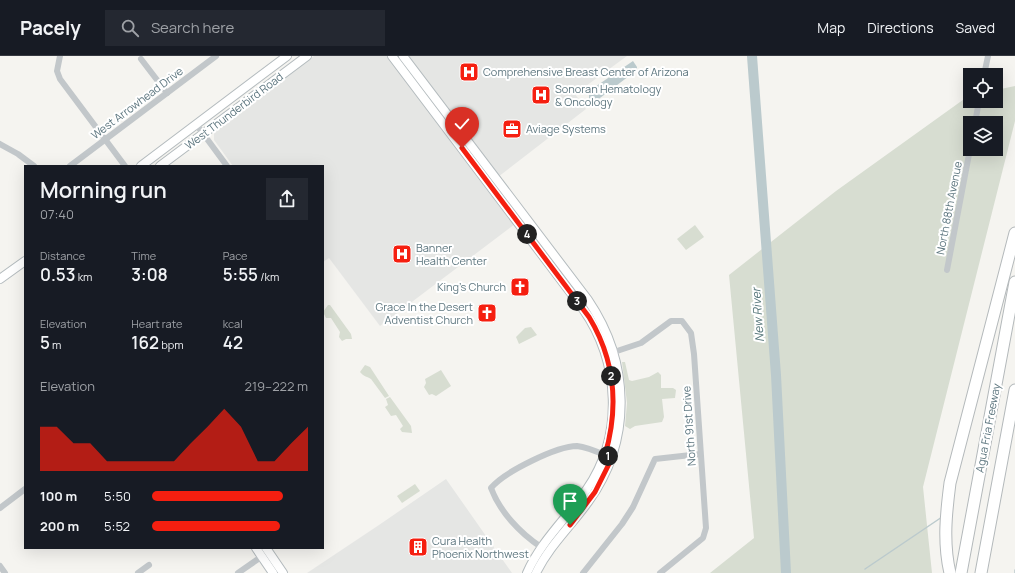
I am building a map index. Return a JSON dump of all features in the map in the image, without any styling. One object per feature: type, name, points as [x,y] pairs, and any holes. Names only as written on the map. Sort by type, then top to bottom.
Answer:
[{"type":"highway","points":[[950,573],[946,551],[945,524],[950,483],[1015,233]]},
{"type":"highway","name":"Agua Fria Freeway","points":[[961,573],[1015,282]]},
{"type":"highway","name":"Agua Fria Freeway","points":[[981,573],[1015,390]]},
{"type":"street","points":[[60,56],[57,70],[60,79],[124,165]]},
{"type":"street","name":"West Arrowhead Drive","points":[[71,165],[216,56]]},
{"type":"street","name":"West Thunderbird Road","points":[[142,165],[287,56]]},
{"type":"street","name":"West Thunderbird Road","points":[[161,165],[307,56]]},
{"type":"street","points":[[392,56],[512,215],[588,300],[599,326],[614,352],[620,375],[617,395]]},
{"type":"street","points":[[403,56],[519,210],[545,252]]},
{"type":"street","points":[[985,68],[988,56]]},
{"type":"street","points":[[140,59],[167,93]]},
{"type":"street","points":[[402,68],[409,63]]},
{"type":"street","points":[[196,124],[226,165]]},
{"type":"street","points":[[448,130],[456,125]]},
{"type":"street","points":[[0,144],[18,154],[33,165]]},
{"type":"street","name":"North 88th Avenue","points":[[947,270],[969,156]]},
{"type":"street","points":[[480,172],[487,167]]},
{"type":"street","points":[[512,215],[519,210]]},
{"type":"street","points":[[0,279],[24,261]]},
{"type":"street","name":"North 91st Drive","points":[[614,352],[641,343],[671,321],[682,320],[691,333],[706,528],[703,538],[697,544],[660,573]]},
{"type":"street","points":[[536,573],[550,549],[592,497],[605,475],[608,457],[620,426],[617,395],[599,326]]},
{"type":"street","points":[[541,547],[516,527],[493,494],[491,488],[521,466],[569,447],[582,447],[608,457]]},
{"type":"street","points":[[583,573],[622,524],[633,507],[655,458],[700,454]]},
{"type":"street","points":[[527,573],[541,547],[586,490],[608,457]]},
{"type":"street","points":[[0,508],[24,490]]},
{"type":"street","points":[[238,573],[265,552]]},
{"type":"street","points":[[265,552],[273,573]]},
{"type":"street","points":[[265,552],[283,573]]},
{"type":"street","points":[[138,573],[149,565]]},
{"type":"street","points":[[0,566],[5,573]]},
{"type":"shaded area","points":[[314,56],[388,56],[515,224],[380,326],[329,258],[324,261],[324,165],[232,165],[214,140],[214,133]]},
{"type":"shaded area","points":[[407,56],[627,56],[575,94],[586,109],[498,177]]},
{"type":"shaded area","points":[[633,61],[637,67],[637,70],[596,101],[589,103],[589,91]]},
{"type":"shaded area","points":[[1015,86],[1015,121],[923,487],[932,573],[710,573],[754,538],[729,275],[836,191],[963,100],[963,108],[1003,108],[1003,89]]},
{"type":"shaded area","points":[[695,225],[704,237],[686,250],[677,239]]},
{"type":"shaded area","points":[[328,305],[330,305],[351,334],[352,339],[342,341],[339,337],[340,332],[331,318],[326,318],[324,311]]},
{"type":"shaded area","points":[[531,327],[537,335],[519,344],[516,337],[525,328]]},
{"type":"shaded area","points":[[622,362],[625,362],[629,380],[632,381],[649,377],[658,372],[661,375],[661,388],[673,388],[676,390],[675,398],[662,399],[664,417],[662,422],[635,426],[630,429],[625,426],[627,403]]},
{"type":"shaded area","points":[[365,365],[370,367],[389,396],[385,398],[371,379],[364,376],[360,372]]},
{"type":"shaded area","points":[[441,370],[451,386],[436,396],[432,394],[429,395],[424,387],[426,383],[425,379]]},
{"type":"shaded area","points":[[390,397],[411,426],[412,433],[402,432],[400,429],[403,426],[396,415],[391,416],[385,407],[388,405],[386,399]]},
{"type":"shaded area","points":[[446,479],[512,573],[307,573],[379,525]]},
{"type":"shaded area","points":[[415,484],[420,491],[402,503],[397,496]]},
{"type":"waterway","name":"New River","points":[[752,56],[776,375],[786,573]]},
{"type":"waterway","points":[[865,569],[942,517]]},
{"type":"place","name":"Comprehensive Breast Center of Arizona","points":[[469,72]]},
{"type":"place","name":"Sonoran Hematology & Oncology","points":[[541,95]]},
{"type":"place","name":"Aviage Systems","points":[[512,129]]},
{"type":"place","name":"Banner Health Center","points":[[402,254]]},
{"type":"place","name":"King's Church","points":[[520,287]]},
{"type":"place","name":"Grace In the Desert Adventist Church","points":[[487,313]]},
{"type":"place","name":"Cura Health Phoenix Northwest","points":[[418,547]]},
{"type":"route","points":[[462,148],[589,317],[596,328],[608,360],[613,387],[613,408],[610,437],[605,455],[612,458],[605,475],[589,502],[570,525]]}]
